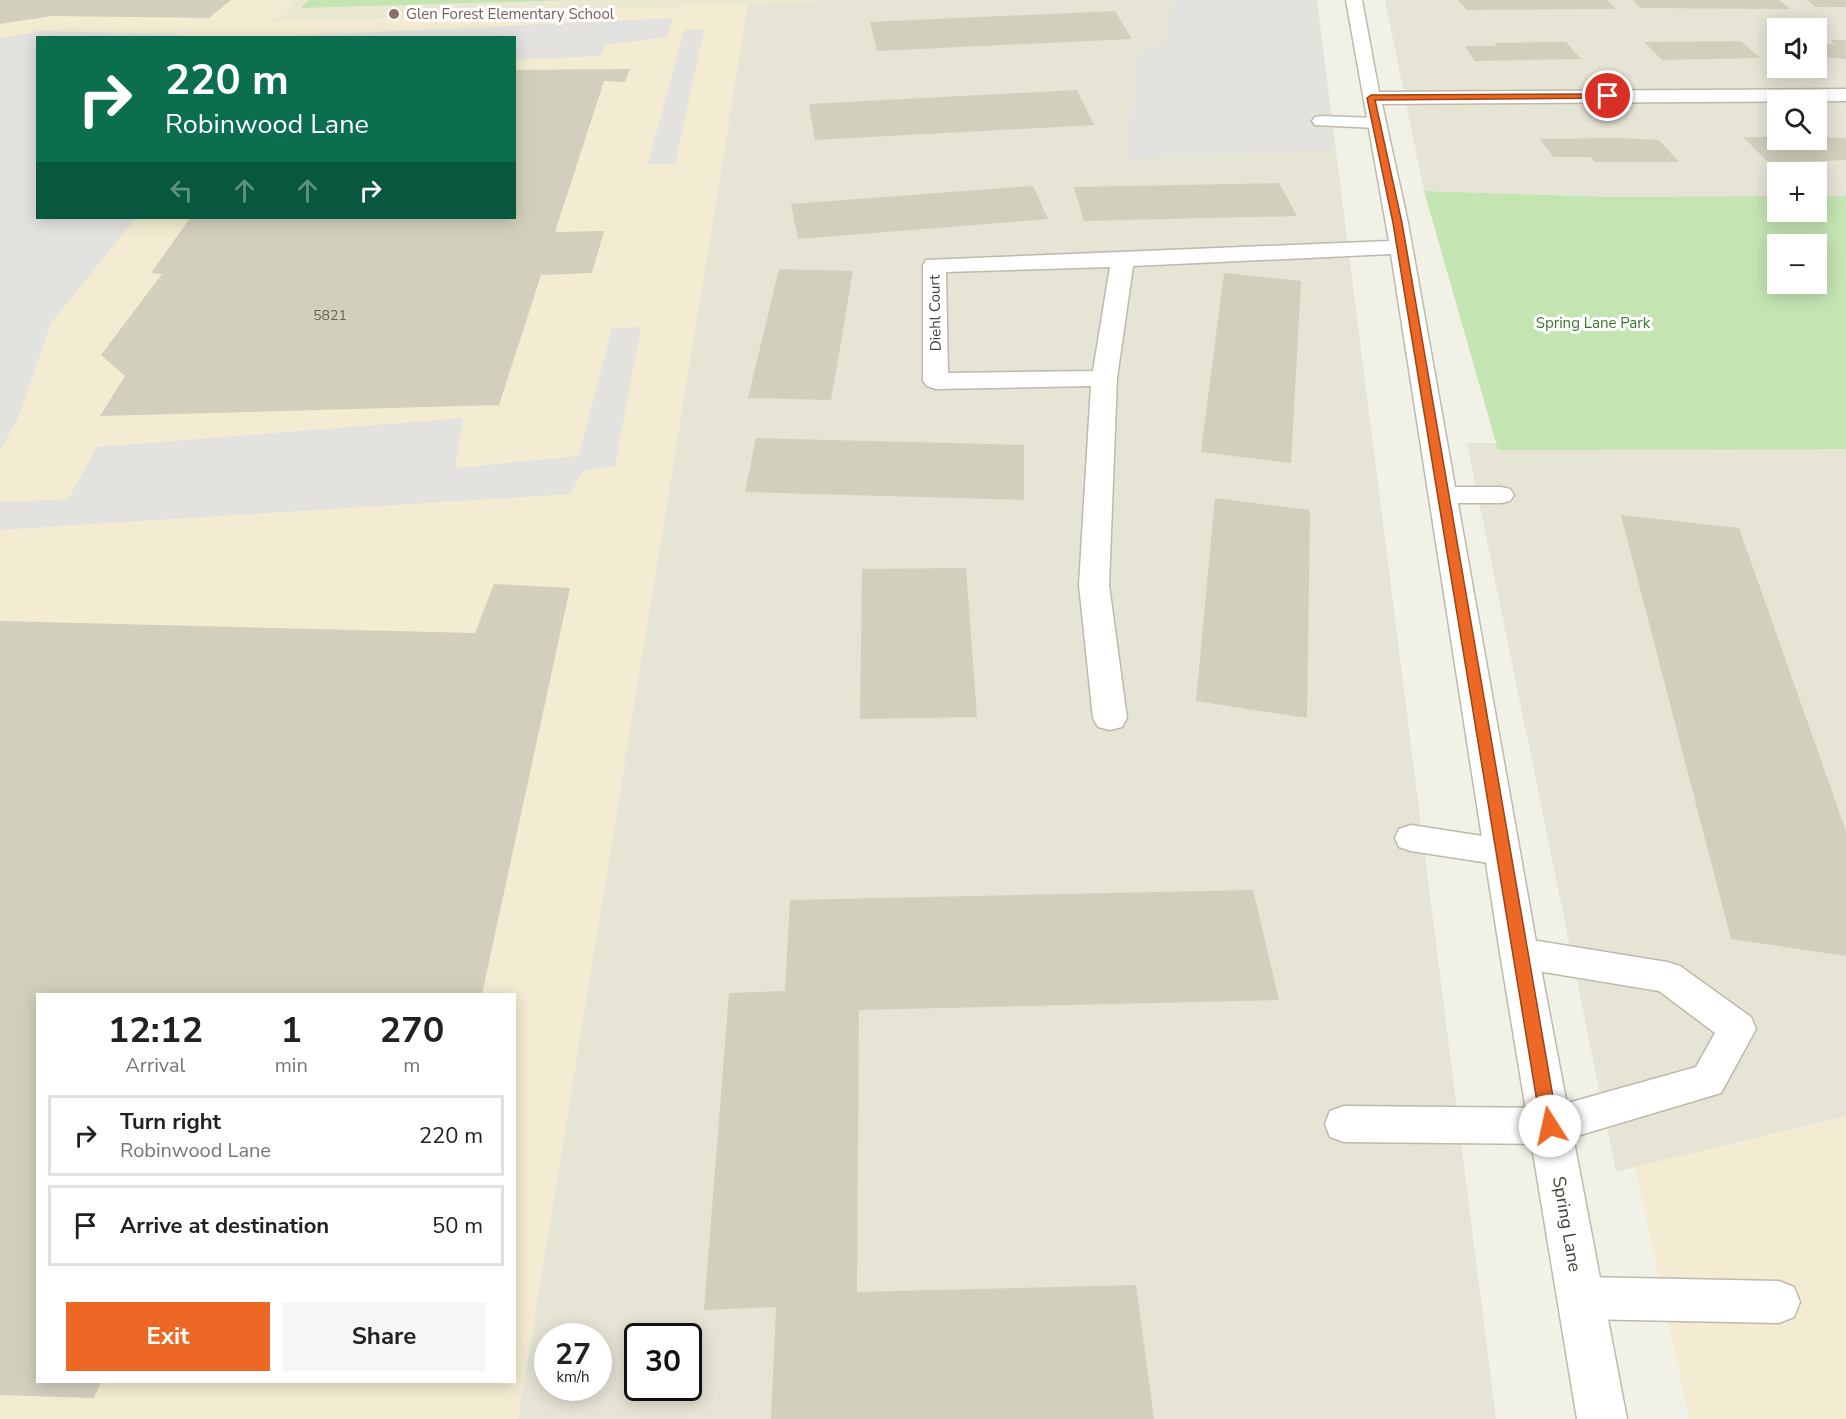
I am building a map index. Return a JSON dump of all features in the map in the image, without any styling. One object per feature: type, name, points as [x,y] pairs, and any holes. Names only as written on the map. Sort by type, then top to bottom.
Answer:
[{"type":"street","name":"Spring Lane","points":[[1354,0],[1400,247],[1519,953],[1602,1419]]},
{"type":"street","points":[[1373,110],[1846,95]]},
{"type":"street","name":"Diehl Court","points":[[1104,378],[936,381],[933,265],[1123,260],[1400,247]]},
{"type":"street","points":[[1110,718],[1094,585],[1104,378],[1123,260]]},
{"type":"lane","points":[[1321,121],[1373,110]]},
{"type":"lane","points":[[1442,495],[1501,495]]},
{"type":"lane","points":[[1411,838],[1502,852]]},
{"type":"lane","points":[[1344,1124],[1550,1126],[1708,1081],[1738,1029],[1667,977],[1519,953]]},
{"type":"lane","points":[[1581,1298],[1779,1302]]},
{"type":"shaded area","points":[[0,0],[293,0],[270,23],[748,4],[518,1419],[0,1419]]},
{"type":"shaded area","name":"Glen Forest Elementary School","points":[[293,0],[852,0],[269,23]]},
{"type":"shaded area","points":[[852,0],[1317,0],[1496,1419],[518,1419],[748,4]]},
{"type":"shaded area","points":[[1173,0],[1317,0],[1332,149],[1129,158],[1136,64],[1141,53],[1165,40]]},
{"type":"shaded area","points":[[1385,0],[1846,0],[1846,196],[1827,196],[1827,162],[1767,162],[1767,196],[1612,197],[1424,191]]},
{"type":"shaded area","points":[[673,18],[667,37],[605,45],[600,56],[516,60],[516,36],[288,36]]},
{"type":"shaded area","points":[[684,30],[704,30],[675,164],[648,164]]},
{"type":"shaded area","points":[[42,31],[177,34],[177,36],[36,36],[36,219],[135,219],[51,323],[18,418],[0,451],[0,38]]},
{"type":"shaded area","points":[[641,327],[615,466],[584,470],[570,494],[0,530],[0,502],[68,499],[97,447],[463,418],[455,468],[579,456],[612,328]]},
{"type":"shaded area","points":[[1467,443],[1846,444],[1846,1116],[1616,1172]]},
{"type":"shaded area","points":[[1846,1116],[1846,1419],[1689,1419],[1635,1167]]},
{"type":"green space","points":[[309,0],[573,0],[301,8]]},
{"type":"green space","name":"Spring Lane Park","points":[[1424,191],[1612,197],[1767,196],[1767,222],[1827,222],[1827,196],[1846,196],[1846,449],[1498,450]]},
{"type":"building","points":[[0,0],[231,0],[209,18],[52,16],[0,24]]},
{"type":"building","points":[[1458,0],[1607,0],[1616,9],[1467,10]]},
{"type":"building","points":[[1633,0],[1779,0],[1790,9],[1640,8]]},
{"type":"building","points":[[1807,0],[1846,0],[1846,7],[1815,7]]},
{"type":"building","points":[[1115,11],[1132,39],[877,51],[870,22]]},
{"type":"building","points":[[1830,40],[1846,40],[1846,59],[1827,58],[1827,44],[1835,44]]},
{"type":"building","points":[[1741,41],[1760,58],[1662,60],[1644,42]]},
{"type":"building","points":[[1566,42],[1581,59],[1475,61],[1465,46],[1497,46],[1494,43]]},
{"type":"building","points":[[630,69],[625,82],[604,81],[555,232],[604,231],[592,273],[541,275],[499,405],[100,416],[125,376],[101,355],[162,274],[151,273],[189,219],[516,219],[516,70]]},
{"type":"building","points":[[1077,90],[1094,125],[815,140],[809,104]]},
{"type":"building","points":[[1743,137],[1767,137],[1767,150],[1827,150],[1827,137],[1846,138],[1846,160],[1768,162]]},
{"type":"building","points":[[1540,139],[1659,140],[1679,162],[1595,162],[1591,157],[1553,157]]},
{"type":"building","points":[[1279,183],[1297,216],[1084,221],[1074,187]]},
{"type":"building","points":[[1033,186],[1048,219],[798,239],[791,204]]},
{"type":"building","points":[[779,269],[853,271],[831,400],[748,398]]},
{"type":"building","points":[[1224,273],[1301,281],[1291,463],[1201,452]]},
{"type":"building","points":[[756,438],[1024,445],[1024,500],[745,492]]},
{"type":"building","points":[[1215,498],[1310,510],[1307,718],[1196,701]]},
{"type":"building","points":[[1621,515],[1739,528],[1846,831],[1846,956],[1731,939]]},
{"type":"building","points":[[966,568],[977,717],[860,719],[862,569]]},
{"type":"building","points":[[494,584],[570,588],[482,993],[36,993],[36,1383],[101,1383],[94,1398],[0,1395],[0,621],[475,633]]},
{"type":"building","points":[[1253,890],[1279,1000],[859,1010],[857,1292],[1136,1285],[1154,1419],[771,1419],[776,1307],[704,1310],[729,993],[785,991],[790,900]]},
{"type":"place","name":"Glen Forest Elementary School","points":[[394,14]]},
{"type":"route","points":[[1550,1126],[1512,913],[1397,223],[1371,98],[1608,96]]}]
